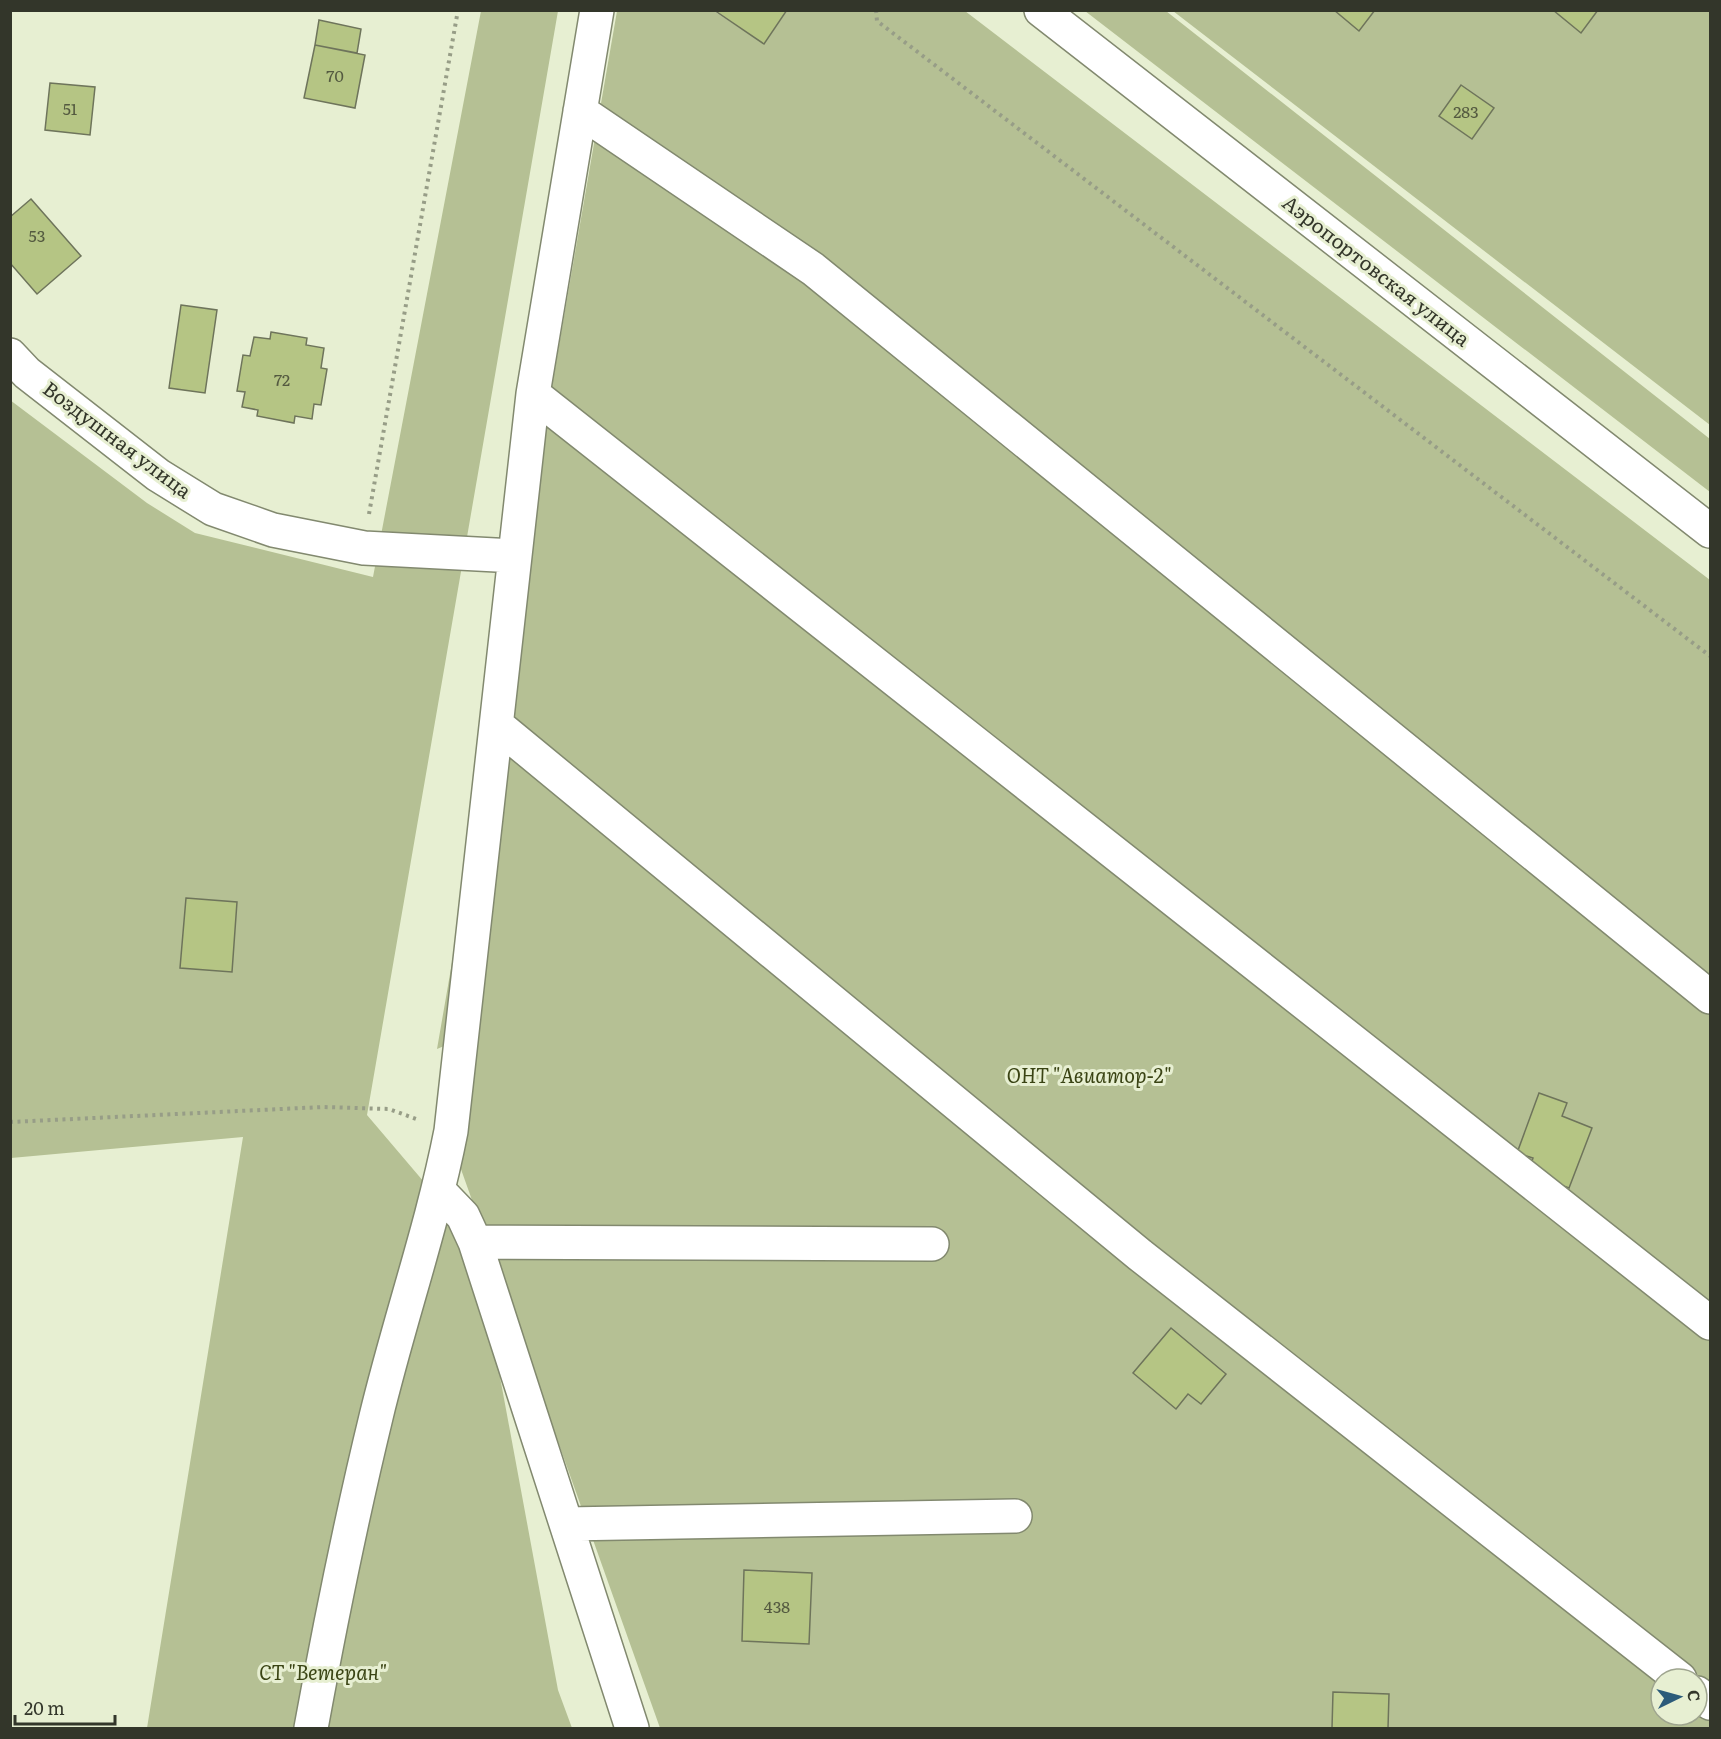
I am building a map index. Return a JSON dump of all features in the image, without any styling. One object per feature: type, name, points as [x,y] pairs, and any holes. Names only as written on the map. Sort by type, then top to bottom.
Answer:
[{"type":"street","points":[[311,1728],[327,1639],[376,1416],[440,1191],[451,1131],[532,394],[597,10]]},
{"type":"street","name":"Аэропортовская улица","points":[[1041,10],[1710,531]]},
{"type":"street","points":[[580,111],[813,269],[1710,997]]},
{"type":"street","name":"Воздушная улица","points":[[10,355],[27,373],[158,475],[213,509],[273,530],[364,548],[514,555]]},
{"type":"street","points":[[532,394],[1710,1323]]},
{"type":"street","points":[[497,725],[1140,1255],[1665,1667]]},
{"type":"street","points":[[440,1191],[463,1216],[475,1242],[632,1728]]},
{"type":"street","points":[[475,1242],[932,1244]]},
{"type":"street","points":[[566,1524],[1015,1516]]},
{"type":"path","points":[[364,548],[372,487],[458,10]]},
{"type":"path","points":[[876,10],[878,21],[1710,656]]},
{"type":"path","points":[[10,1122],[323,1107],[389,1109],[451,1131]]},
{"type":"green space","name":"СТ \"Ветеран\"","points":[[481,11],[558,11],[367,1115],[475,1242],[558,1690],[572,1728],[147,1728],[243,1137],[11,1158],[10,400],[147,503],[195,533],[373,577]]},
{"type":"green space","name":"ОНТ \"Авиатор-2\"","points":[[617,11],[714,11],[764,44],[787,11],[965,11],[1710,580],[1710,1728],[660,1728],[457,1158],[463,1038],[437,1049]]},
{"type":"green space","points":[[1085,11],[1166,11],[1710,439],[1710,492]]},
{"type":"green space","points":[[1173,11],[1710,11],[1710,425]]},
{"type":"building","points":[[714,10],[787,10],[764,44]]},
{"type":"building","points":[[1334,10],[1375,10],[1359,31]]},
{"type":"building","points":[[1553,10],[1598,10],[1581,33]]},
{"type":"building","points":[[319,20],[361,29],[357,53],[315,45]]},
{"type":"building","points":[[315,45],[365,55],[355,108],[304,98]]},
{"type":"building","points":[[50,83],[95,87],[90,135],[45,130]]},
{"type":"building","points":[[1461,85],[1494,108],[1472,139],[1439,116]]},
{"type":"building","points":[[31,199],[81,256],[37,294],[10,263],[10,217]]},
{"type":"building","points":[[181,305],[217,310],[205,393],[169,388]]},
{"type":"building","points":[[271,332],[307,338],[306,345],[324,348],[321,368],[327,369],[321,405],[314,404],[312,419],[295,416],[294,423],[257,416],[258,410],[242,407],[245,392],[237,391],[243,355],[250,356],[254,337],[270,339]]},
{"type":"building","points":[[186,898],[237,902],[232,972],[180,968]]},
{"type":"building","points":[[1539,1093],[1567,1103],[1562,1116],[1592,1128],[1569,1188],[1528,1173],[1533,1158],[1517,1153]]},
{"type":"building","points":[[1171,1328],[1226,1374],[1201,1404],[1188,1394],[1176,1409],[1133,1373]]},
{"type":"building","points":[[744,1570],[812,1573],[809,1644],[742,1641]]},
{"type":"building","points":[[1333,1692],[1389,1694],[1388,1728],[1332,1728]]}]
